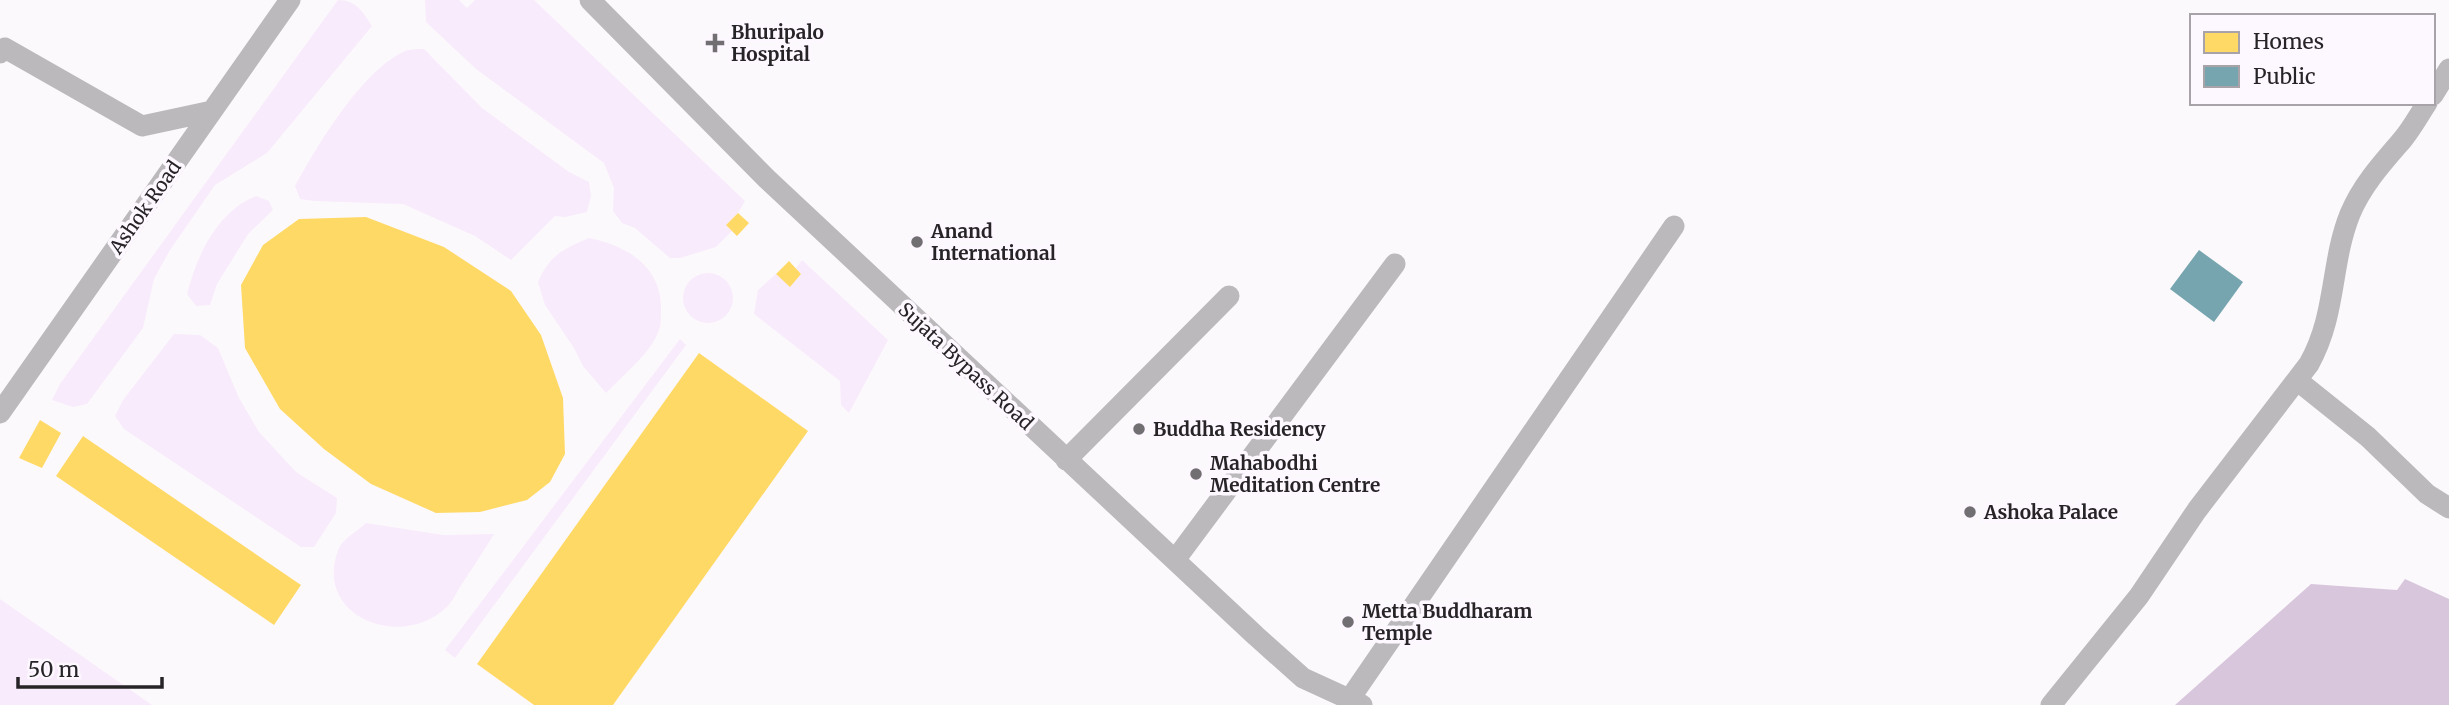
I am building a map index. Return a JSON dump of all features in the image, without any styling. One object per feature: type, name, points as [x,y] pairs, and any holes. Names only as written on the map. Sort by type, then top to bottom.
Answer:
[{"type":"street","name":"Ashok Road","points":[[0,413],[290,0]]},
{"type":"street","name":"Sujata Bypass Road","points":[[590,0],[767,179],[1303,678],[1356,703]]},
{"type":"street","points":[[0,53],[5,48],[142,126],[212,111]]},
{"type":"street","points":[[2435,91],[2449,69]]},
{"type":"street","points":[[2051,705],[2139,596],[2197,510],[2298,381],[2320,344],[2327,325],[2343,235],[2358,196],[2426,105]]},
{"type":"street","points":[[1356,703],[1674,226]]},
{"type":"street","points":[[1175,560],[1395,264]]},
{"type":"street","points":[[1066,460],[1229,296]]},
{"type":"street","points":[[2298,381],[2368,437],[2427,494],[2449,508]]},
{"type":"shaded area","points":[[338,0],[354,5],[372,26],[267,153],[215,185],[170,250],[154,279],[143,328],[87,404],[73,407],[52,400],[60,384]]},
{"type":"shaded area","points":[[425,0],[459,0],[467,8],[475,0],[534,0],[745,201],[726,225],[732,231],[716,247],[680,258],[670,258],[635,228],[622,223],[613,211],[614,188],[604,163],[476,69],[426,22]]},
{"type":"shaded area","points":[[424,49],[482,108],[569,172],[589,182],[591,196],[587,212],[565,217],[555,216],[511,260],[475,236],[403,204],[300,199],[295,186],[328,131],[356,93],[387,62],[405,51]]},
{"type":"shaded area","points":[[256,196],[269,201],[273,210],[248,234],[217,284],[210,305],[196,306],[187,294],[203,250],[230,213]]},
{"type":"shaded area","points":[[589,238],[617,247],[640,261],[649,270],[660,295],[661,323],[656,336],[645,354],[606,393],[583,366],[545,305],[538,282],[547,265],[558,254]]},
{"type":"shaded area","points":[[802,260],[888,340],[849,413],[841,405],[840,381],[754,314],[758,290],[776,274],[790,286],[801,274],[796,268]]},
{"type":"shaded area","points":[[708,273],[725,281],[733,298],[725,315],[708,323],[691,315],[683,298],[691,281]]},
{"type":"shaded area","points":[[174,334],[200,335],[218,348],[239,398],[259,432],[296,472],[337,498],[336,513],[314,547],[301,547],[124,429],[115,416],[123,400]]},
{"type":"shaded area","points":[[680,339],[686,345],[455,658],[445,650]]},
{"type":"shaded area","points":[[366,523],[443,535],[494,534],[447,607],[428,620],[406,626],[385,626],[365,620],[348,608],[337,592],[334,572],[339,548]]},
{"type":"shaded area","points":[[2405,579],[2449,599],[2449,705],[2175,705],[2311,584],[2397,590]]},
{"type":"shaded area","points":[[0,599],[152,705],[0,705]]},
{"type":"building: Homes","points":[[738,213],[749,223],[737,236],[726,225]]},
{"type":"building: Homes","points":[[366,217],[444,247],[511,291],[541,335],[563,398],[565,454],[550,482],[527,500],[480,512],[436,513],[371,484],[324,449],[280,409],[245,348],[241,285],[263,245],[299,219]]},
{"type":"building: Homes","points":[[789,261],[801,274],[790,287],[776,274]]},
{"type":"building: Homes","points":[[699,353],[808,431],[613,705],[534,705],[477,664]]},
{"type":"building: Homes","points":[[40,420],[61,433],[42,468],[19,458]]},
{"type":"building: Homes","points":[[83,436],[301,585],[274,625],[56,476]]},
{"type":"building: Public","points":[[2199,250],[2243,282],[2214,322],[2170,289]]},
{"type":"place","name":"Bhuripalo Hospital","points":[[715,43]]},
{"type":"place","name":"Anand International","points":[[917,242]]},
{"type":"place","name":"Buddha Residency","points":[[1139,429]]},
{"type":"place","name":"Mahabodhi Meditation Centre","points":[[1196,474]]},
{"type":"place","name":"Ashoka Palace","points":[[1970,512]]},
{"type":"place","name":"Metta Buddharam Temple","points":[[1348,622]]}]
